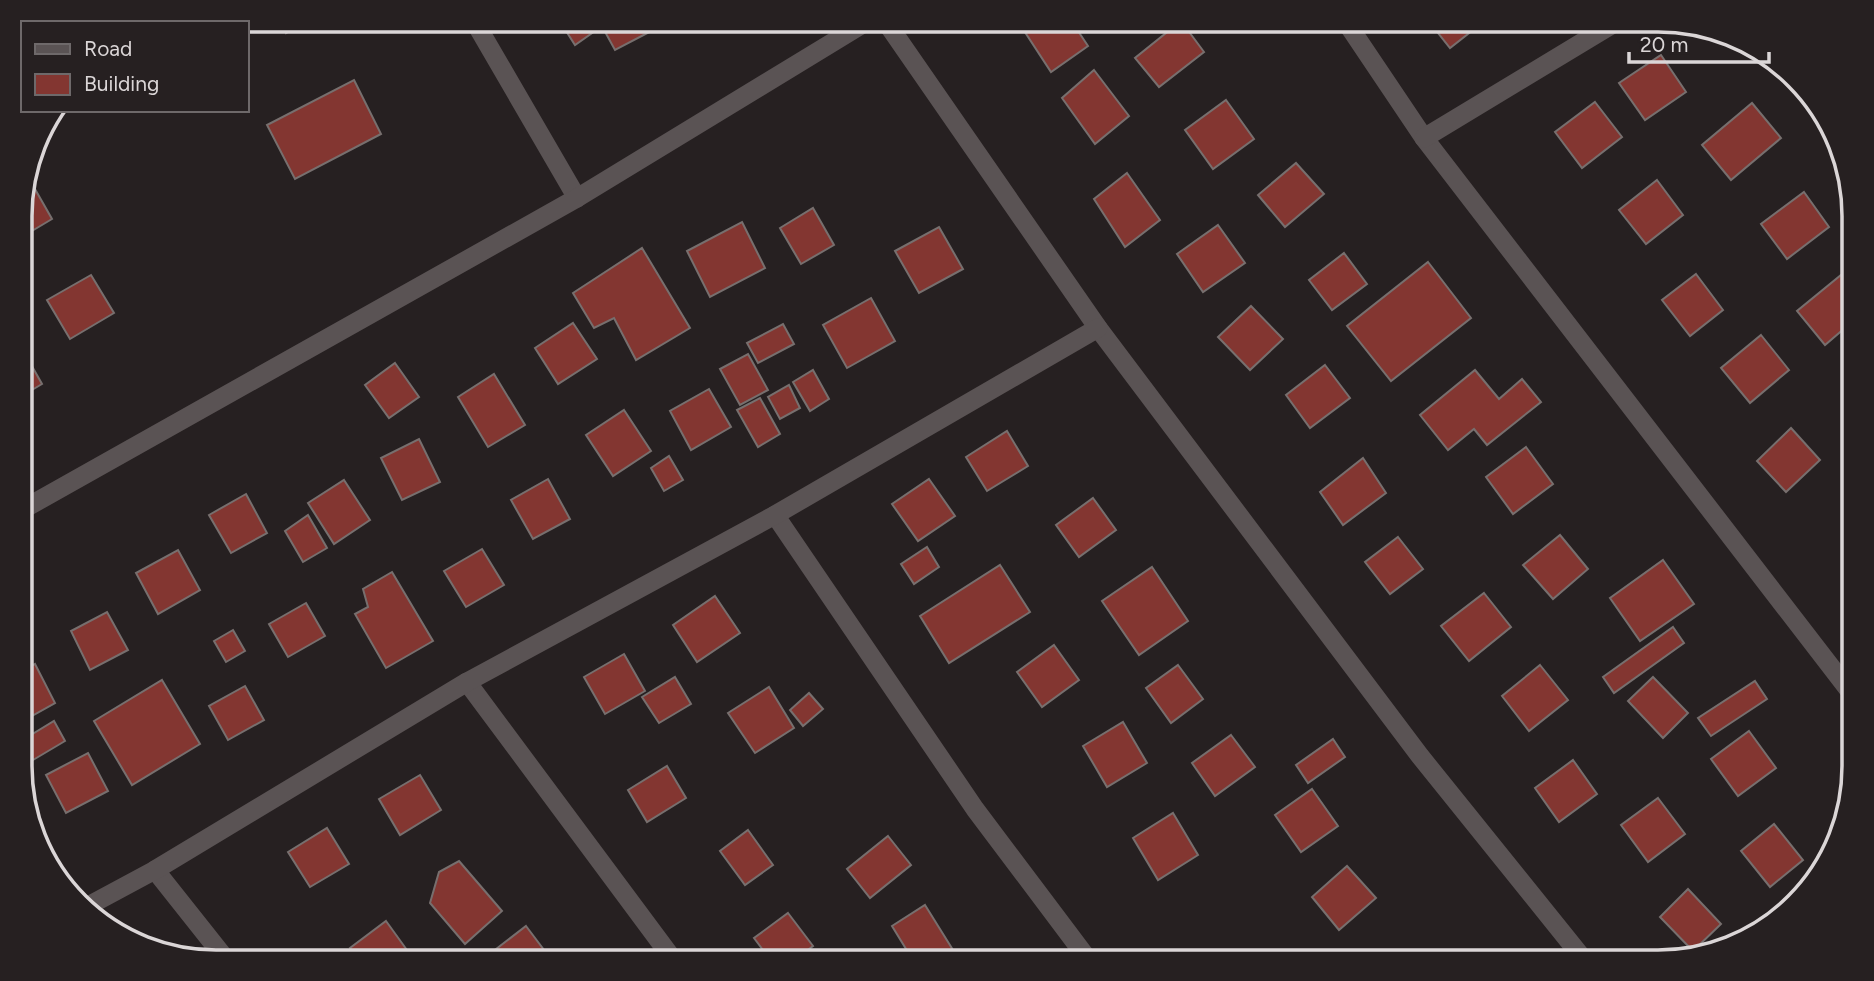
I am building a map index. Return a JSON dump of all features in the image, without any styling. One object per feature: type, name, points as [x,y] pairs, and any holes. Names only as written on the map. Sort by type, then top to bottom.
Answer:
[{"type":"street","points":[[481,32],[577,198]]},
{"type":"street","points":[[32,504],[577,198],[850,32]]},
{"type":"street","points":[[893,32],[1098,328],[1420,756],[1576,949]]},
{"type":"street","points":[[1353,32],[1424,138],[1842,682]]},
{"type":"street","points":[[1424,138],[1599,32]]},
{"type":"street","points":[[93,903],[155,870],[467,682],[775,515],[1098,328]]},
{"type":"street","points":[[775,515],[975,809],[1081,949]]},
{"type":"street","points":[[467,682],[666,950]]},
{"type":"street","points":[[155,870],[218,950]]},
{"type":"building","points":[[567,32],[594,32],[575,45]]},
{"type":"building","points":[[605,32],[649,32],[615,50]]},
{"type":"building","points":[[1025,32],[1079,32],[1088,46],[1051,72]]},
{"type":"building","points":[[1167,32],[1189,32],[1204,52],[1159,87],[1135,58]]},
{"type":"building","points":[[1437,32],[1470,32],[1450,48]]},
{"type":"building","points":[[1661,55],[1686,92],[1645,120],[1619,83]]},
{"type":"building","points":[[1094,70],[1129,116],[1095,144],[1062,98]]},
{"type":"building","points":[[354,80],[381,134],[295,179],[267,125]]},
{"type":"building","points":[[1226,100],[1254,139],[1213,169],[1185,130]]},
{"type":"building","points":[[1595,102],[1622,137],[1582,168],[1555,132]]},
{"type":"building","points":[[1752,103],[1781,138],[1731,180],[1702,145]]},
{"type":"building","points":[[1296,163],[1324,194],[1285,227],[1258,195]]},
{"type":"building","points":[[1127,173],[1160,220],[1125,247],[1094,199]]},
{"type":"building","points":[[1657,180],[1683,215],[1646,244],[1619,210]]},
{"type":"building","points":[[34,187],[52,219],[32,231]]},
{"type":"building","points":[[1804,192],[1829,227],[1787,259],[1761,224]]},
{"type":"building","points":[[813,208],[834,245],[801,264],[780,228]]},
{"type":"building","points":[[742,222],[765,268],[710,297],[687,251]]},
{"type":"building","points":[[1218,225],[1245,263],[1203,292],[1177,254]]},
{"type":"building","points":[[939,227],[963,269],[919,293],[895,251]]},
{"type":"building","points":[[642,248],[690,328],[636,360],[614,318],[594,328],[573,293]]},
{"type":"building","points":[[1344,253],[1367,284],[1332,310],[1309,280]]},
{"type":"building","points":[[1428,262],[1471,318],[1391,381],[1347,326]]},
{"type":"building","points":[[1696,274],[1723,310],[1690,336],[1662,300]]},
{"type":"building","points":[[91,275],[114,313],[70,339],[47,300]]},
{"type":"building","points":[[1842,276],[1842,330],[1825,345],[1797,311]]},
{"type":"building","points":[[871,298],[895,341],[847,368],[823,325]]},
{"type":"building","points":[[1251,306],[1283,339],[1250,370],[1218,337]]},
{"type":"building","points":[[573,323],[597,359],[558,384],[535,348]]},
{"type":"building","points":[[783,324],[794,344],[758,363],[747,343]]},
{"type":"building","points":[[1761,335],[1789,370],[1750,403],[1721,368]]},
{"type":"building","points":[[748,354],[768,390],[740,405],[720,369]]},
{"type":"building","points":[[395,363],[419,397],[389,418],[365,385]]},
{"type":"building","points":[[1325,365],[1350,398],[1310,428],[1286,395]]},
{"type":"building","points":[[32,366],[42,384],[32,390]]},
{"type":"building","points":[[813,370],[829,399],[810,411],[793,382]]},
{"type":"building","points":[[1475,370],[1499,399],[1522,379],[1541,402],[1487,445],[1474,429],[1448,450],[1420,415]]},
{"type":"building","points":[[494,374],[525,425],[488,447],[458,397]]},
{"type":"building","points":[[789,385],[800,408],[780,419],[768,397]]},
{"type":"building","points":[[709,389],[731,427],[691,450],[670,411]]},
{"type":"building","points":[[760,398],[780,434],[758,447],[737,410]]},
{"type":"building","points":[[624,410],[651,451],[613,476],[586,435]]},
{"type":"building","points":[[1791,428],[1820,460],[1786,492],[1757,461]]},
{"type":"building","points":[[1007,431],[1028,466],[987,491],[966,457]]},
{"type":"building","points":[[419,439],[440,482],[402,500],[381,458]]},
{"type":"building","points":[[1526,447],[1553,484],[1513,514],[1486,477]]},
{"type":"building","points":[[669,456],[683,480],[664,491],[651,468]]},
{"type":"building","points":[[1363,458],[1386,493],[1343,525],[1320,492]]},
{"type":"building","points":[[548,479],[570,519],[533,539],[511,500]]},
{"type":"building","points":[[929,479],[955,516],[918,541],[892,504]]},
{"type":"building","points":[[344,480],[370,520],[334,544],[308,503]]},
{"type":"building","points":[[246,494],[267,533],[231,553],[209,515]]},
{"type":"building","points":[[1093,498],[1116,530],[1079,557],[1056,525]]},
{"type":"building","points":[[308,515],[327,548],[303,562],[285,531]]},
{"type":"building","points":[[1560,535],[1588,569],[1553,599],[1523,565]]},
{"type":"building","points":[[1398,537],[1423,569],[1390,594],[1365,562]]},
{"type":"building","points":[[927,547],[939,567],[914,584],[901,564]]},
{"type":"building","points":[[482,549],[504,585],[466,607],[444,571]]},
{"type":"building","points":[[178,550],[200,590],[158,614],[136,573]]},
{"type":"building","points":[[1663,560],[1694,604],[1640,641],[1610,598]]},
{"type":"building","points":[[1000,565],[1030,612],[949,663],[920,616]]},
{"type":"building","points":[[1152,567],[1188,621],[1139,655],[1102,601]]},
{"type":"building","points":[[392,572],[433,641],[386,668],[355,614],[368,607],[363,589]]},
{"type":"building","points":[[1484,593],[1511,627],[1469,661],[1441,626]]},
{"type":"building","points":[[715,596],[740,633],[697,662],[673,625]]},
{"type":"building","points":[[306,603],[325,636],[288,657],[269,624]]},
{"type":"building","points":[[107,612],[128,650],[90,670],[71,631]]},
{"type":"building","points":[[1673,627],[1684,643],[1614,693],[1603,677]]},
{"type":"building","points":[[233,630],[245,651],[226,662],[214,641]]},
{"type":"building","points":[[1054,645],[1079,680],[1042,707],[1017,672]]},
{"type":"building","points":[[624,654],[645,691],[605,714],[584,677]]},
{"type":"building","points":[[35,664],[55,703],[32,716],[32,666]]},
{"type":"building","points":[[1178,665],[1203,699],[1171,723],[1146,688]]},
{"type":"building","points":[[1540,665],[1568,700],[1529,731],[1502,696]]},
{"type":"building","points":[[675,677],[691,704],[659,723],[642,697]]},
{"type":"building","points":[[1653,677],[1688,713],[1663,738],[1628,701]]},
{"type":"building","points":[[162,680],[200,744],[132,785],[94,721]]},
{"type":"building","points":[[1755,681],[1767,699],[1711,736],[1698,718]]},
{"type":"building","points":[[245,686],[264,720],[228,740],[209,706]]},
{"type":"building","points":[[769,687],[794,728],[755,753],[728,713]]},
{"type":"building","points":[[809,693],[823,709],[803,726],[790,710]]},
{"type":"building","points":[[54,721],[65,741],[33,760],[32,734]]},
{"type":"building","points":[[1123,722],[1147,763],[1107,787],[1083,746]]},
{"type":"building","points":[[1749,731],[1776,768],[1738,796],[1711,759]]},
{"type":"building","points":[[1231,735],[1255,767],[1215,796],[1192,763]]},
{"type":"building","points":[[1333,739],[1345,757],[1308,783],[1296,765]]},
{"type":"building","points":[[88,753],[108,791],[66,813],[46,775]]},
{"type":"building","points":[[1573,760],[1597,794],[1559,822],[1535,788]]},
{"type":"building","points":[[667,766],[686,798],[647,822],[628,790]]},
{"type":"building","points":[[420,775],[441,810],[400,835],[379,799]]},
{"type":"building","points":[[1312,789],[1338,826],[1301,852],[1275,815]]},
{"type":"building","points":[[1658,798],[1685,834],[1648,862],[1621,825]]},
{"type":"building","points":[[1173,813],[1198,855],[1158,880],[1133,838]]},
{"type":"building","points":[[1774,824],[1803,860],[1770,887],[1741,851]]},
{"type":"building","points":[[327,828],[349,864],[310,887],[288,852]]},
{"type":"building","points":[[748,830],[773,865],[745,885],[720,851]]},
{"type":"building","points":[[888,836],[911,865],[870,898],[847,869]]},
{"type":"building","points":[[459,861],[502,911],[465,944],[430,903],[439,872]]},
{"type":"building","points":[[1347,866],[1376,898],[1339,930],[1312,897]]},
{"type":"building","points":[[1688,889],[1721,924],[1699,945],[1689,947],[1660,917]]},
{"type":"building","points":[[925,905],[953,949],[906,950],[892,926]]},
{"type":"building","points":[[788,913],[813,946],[808,950],[763,950],[754,938]]},
{"type":"building","points":[[386,921],[407,950],[351,950],[350,948]]},
{"type":"building","points":[[526,926],[544,950],[495,950]]}]
